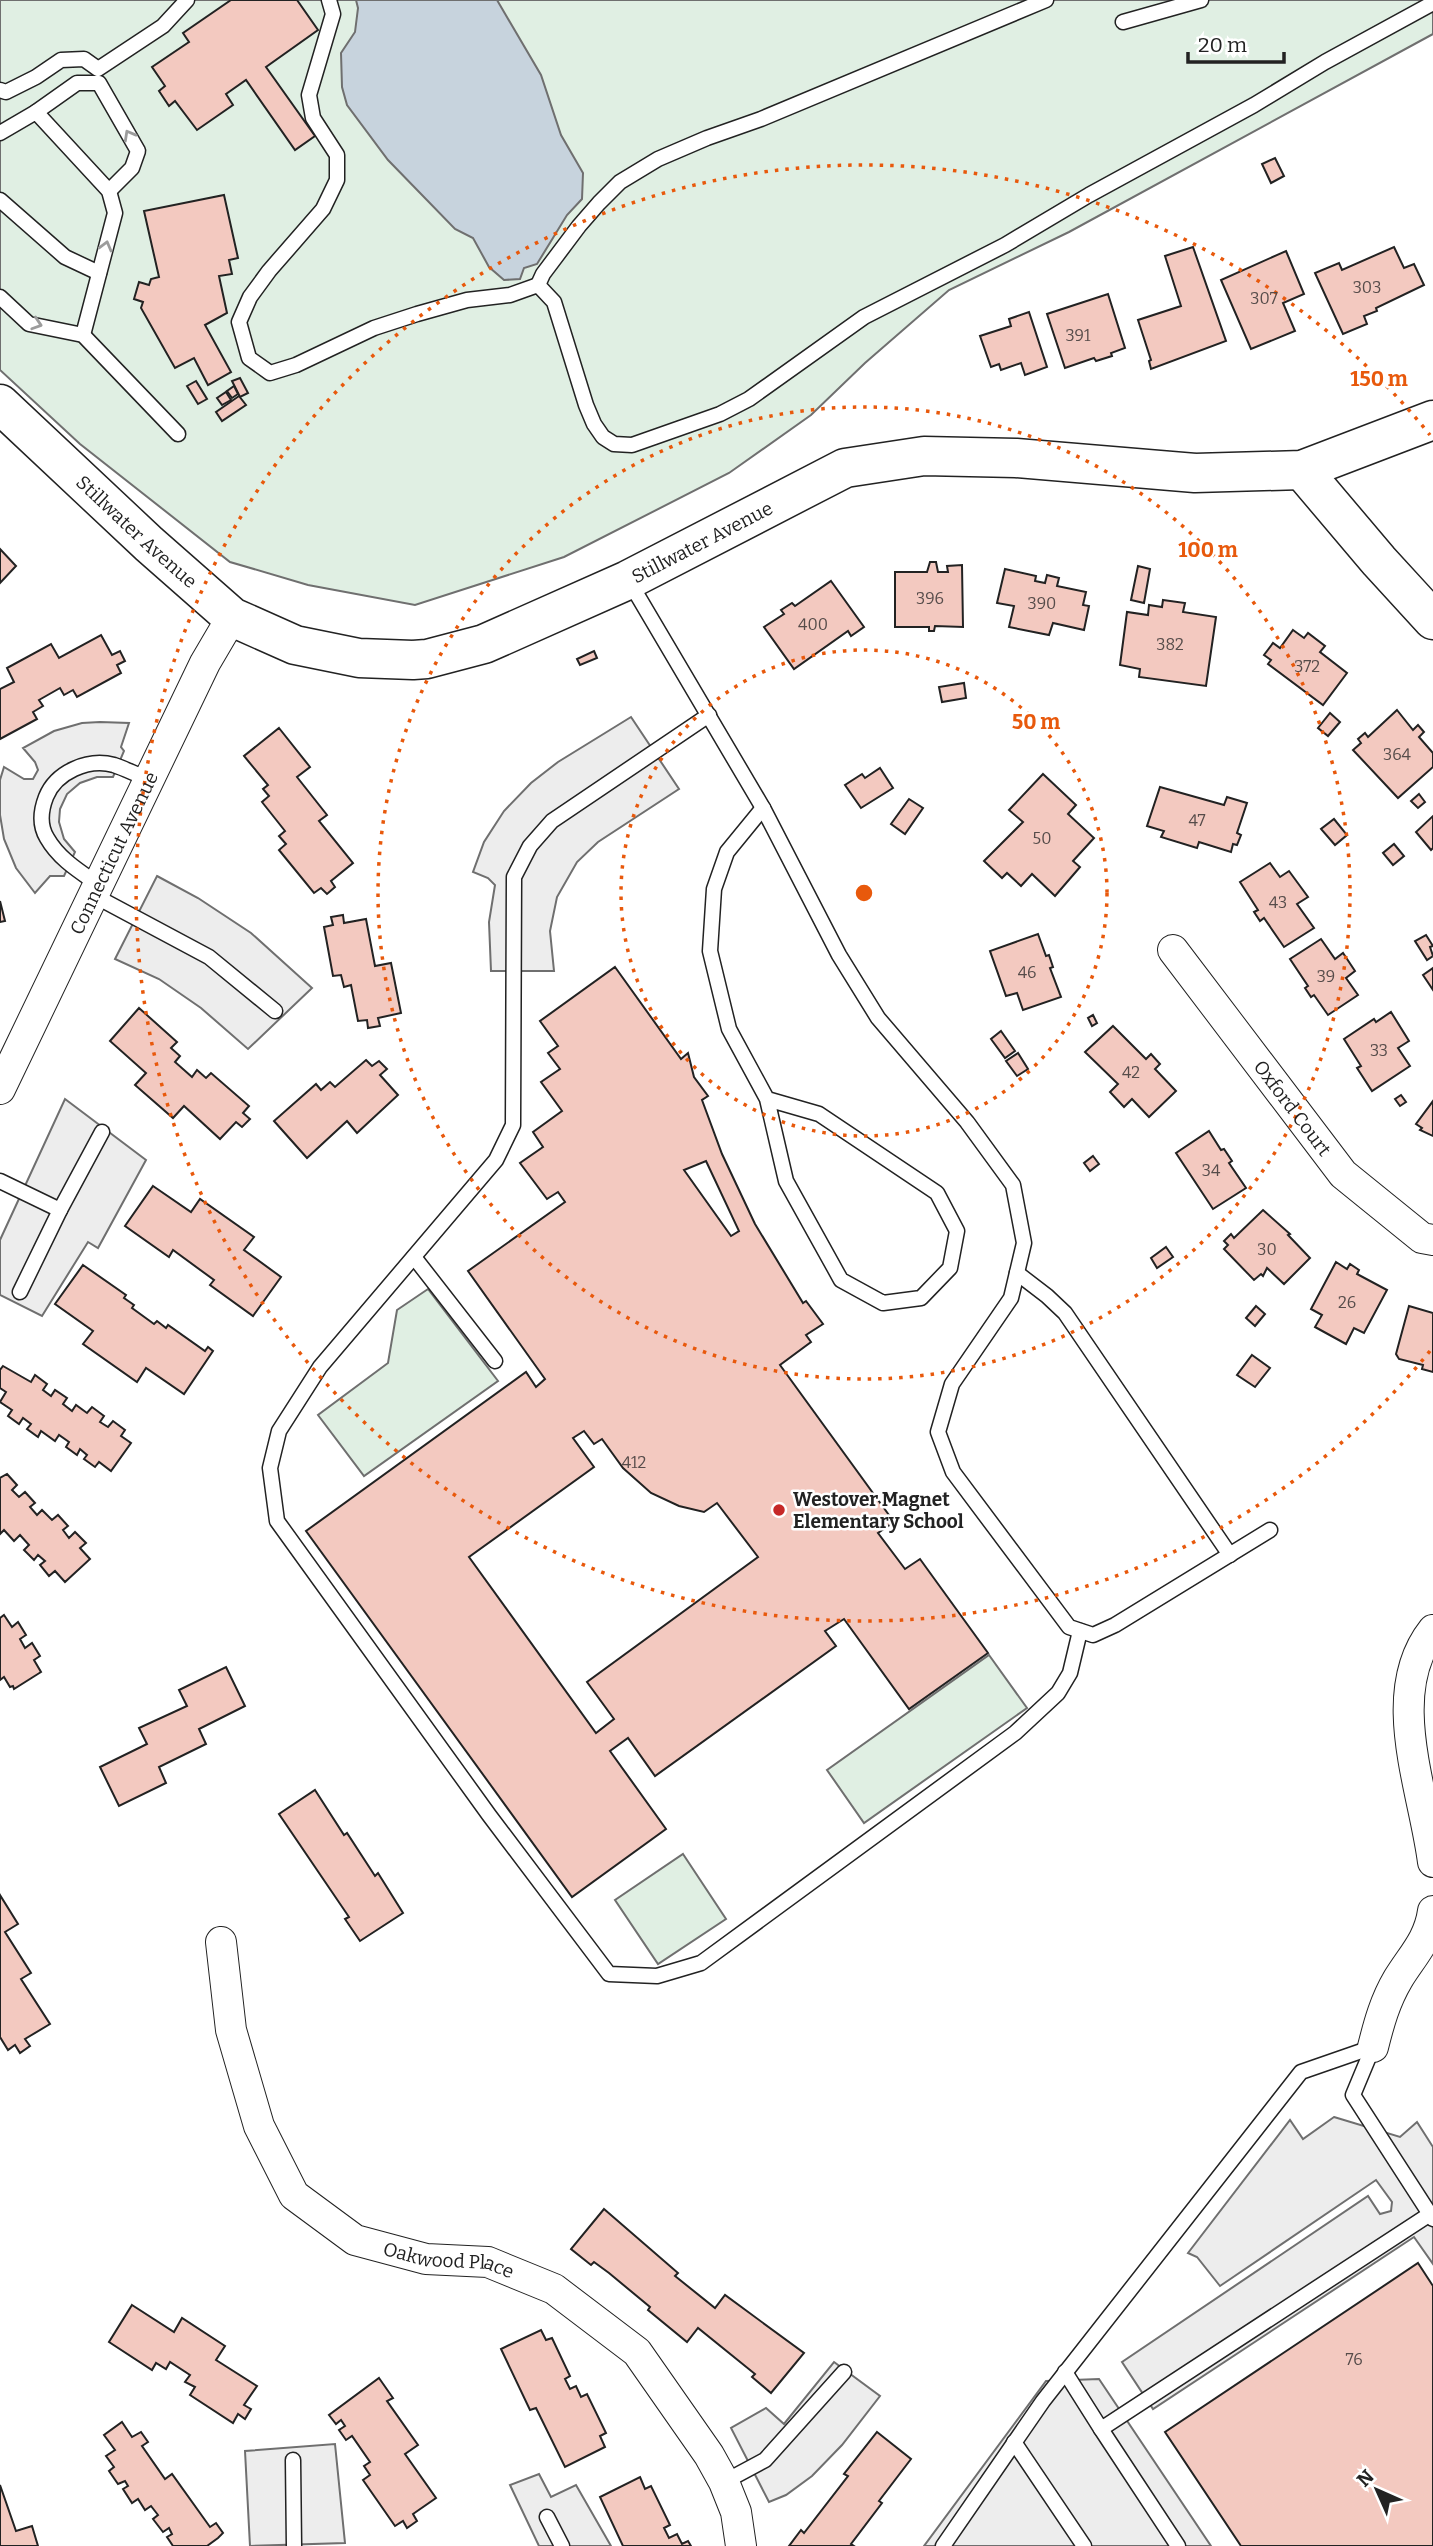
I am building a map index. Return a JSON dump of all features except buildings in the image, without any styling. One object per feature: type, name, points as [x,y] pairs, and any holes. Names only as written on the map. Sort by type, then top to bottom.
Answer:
[{"type":"main road","name":"Stillwater Avenue","points":[[0,404],[149,544],[232,617],[295,645],[359,659],[427,659],[484,645],[628,580],[845,468],[924,456],[1016,458],[1195,473],[1302,470],[1433,420]]},
{"type":"main road","points":[[1302,470],[1433,620]]},
{"type":"street","name":"Connecticut Avenue","points":[[0,1088],[205,663],[232,617]]},
{"type":"street","name":"Oxford Court","points":[[1173,950],[1343,1174],[1422,1238],[1433,1240]]},
{"type":"street","points":[[1433,1630],[1424,1641],[1413,1665],[1408,1691],[1412,1745],[1433,1862]]},
{"type":"street","points":[[1373,2047],[1383,2009],[1398,1979],[1425,1956],[1433,1911]]},
{"type":"street","name":"Oakwood Place","points":[[221,1942],[231,2030],[259,2126],[294,2196],[355,2240],[426,2259],[488,2262],[554,2289],[637,2352],[709,2455],[724,2482],[736,2512],[741,2546]]},
{"type":"lane","points":[[0,133],[77,83],[98,76],[163,26],[187,0]]},
{"type":"lane","points":[[329,0],[333,14],[309,95],[313,118],[337,155],[337,180],[323,209],[250,297],[239,322],[249,358],[270,373],[296,365],[374,328],[416,314],[467,300],[510,295],[538,285],[543,274],[599,203],[620,182],[658,159],[707,138],[761,120],[1046,0]]},
{"type":"lane","points":[[1123,22],[1201,0]]},
{"type":"lane","points":[[538,285],[554,302],[594,424],[603,437],[614,444],[632,445],[720,414],[749,399],[864,317],[1005,245],[1089,195],[1433,3]]},
{"type":"lane","points":[[0,90],[6,92],[36,77],[61,60],[84,59],[98,76],[138,151],[132,168],[109,191]]},
{"type":"lane","points":[[36,112],[109,191],[115,213],[83,335]]},
{"type":"lane","points":[[0,200],[65,257],[99,273]]},
{"type":"lane","points":[[0,297],[29,324],[83,335],[178,434]]},
{"type":"lane","points":[[628,580],[763,808],[839,955],[878,1018],[967,1122],[1013,1185],[1024,1243],[1011,1298],[952,1384],[938,1432],[953,1472],[1069,1627],[1093,1634],[1115,1625],[1270,1530]]},
{"type":"lane","points":[[709,715],[552,821],[530,846],[514,877],[513,1125],[496,1160],[320,1367],[279,1431],[270,1468],[277,1521],[488,1815],[609,1974],[657,1976],[701,1963],[1015,1733],[1058,1693],[1070,1673],[1080,1631]]},
{"type":"lane","points":[[149,779],[111,764],[87,765],[66,773],[50,786],[41,811],[45,836],[60,857],[96,890],[209,957],[275,1011]]},
{"type":"lane","points":[[763,808],[727,852],[714,889],[710,951],[729,1029],[766,1099],[786,1181],[841,1280],[883,1303],[921,1298],[950,1268],[957,1231],[937,1193],[819,1114],[766,1099]]},
{"type":"lane","points":[[20,1292],[102,1132]]},
{"type":"lane","points":[[0,1181],[60,1210]]},
{"type":"lane","points":[[414,1257],[495,1361]]},
{"type":"lane","points":[[1017,1273],[1065,1313],[1230,1555]]},
{"type":"lane","points":[[1101,2429],[1431,2217],[1353,2095],[1373,2047]]},
{"type":"lane","points":[[943,2546],[1065,2372],[1301,2072],[1373,2047]]},
{"type":"lane","points":[[724,2482],[765,2460],[844,2372]]},
{"type":"lane","points":[[1065,2372],[1178,2546]]},
{"type":"lane","points":[[1014,2442],[1084,2546]]},
{"type":"lane","points":[[293,2459],[294,2546]]},
{"type":"lane","points":[[547,2517],[562,2546]]},
{"type":"green space","points":[[0,0],[1433,0],[1433,34],[1069,232],[949,290],[865,363],[811,415],[729,473],[564,557],[415,605],[308,585],[230,562],[80,444],[0,370]]},
{"type":"green space","points":[[428,1289],[498,1381],[364,1476],[318,1415],[388,1363],[397,1310]]},
{"type":"green space","points":[[989,1655],[1027,1708],[864,1823],[827,1770]]},
{"type":"green space","points":[[683,1854],[726,1919],[658,1964],[615,1900]]},
{"type":"shaded area","points":[[356,0],[497,0],[541,75],[561,135],[583,173],[582,199],[567,215],[537,264],[524,268],[520,279],[504,280],[489,267],[473,238],[455,229],[388,160],[347,105],[342,87],[341,53],[355,32],[358,8]]},
{"type":"shaded area","points":[[631,717],[679,789],[598,842],[577,862],[557,897],[550,931],[554,971],[491,971],[489,922],[495,885],[488,878],[473,872],[484,842],[504,811],[531,783],[558,762]]},
{"type":"shaded area","points":[[82,723],[129,723],[121,747],[124,751],[113,777],[97,777],[80,783],[67,794],[60,809],[59,822],[64,839],[75,852],[64,876],[50,876],[35,893],[16,868],[4,839],[0,815],[0,780],[4,767],[24,779],[33,779],[38,770],[23,748],[54,731]]},
{"type":"shaded area","points":[[157,876],[198,898],[251,933],[312,988],[248,1049],[201,1008],[159,979],[115,959]]},
{"type":"shaded area","points":[[65,1099],[146,1160],[98,1248],[88,1242],[42,1316],[0,1295],[0,1240]]},
{"type":"shaded area","points":[[1334,2117],[1400,2137],[1417,2122],[1433,2147],[1433,2264],[1414,2237],[1153,2409],[1122,2362],[1368,2196],[1380,2214],[1391,2211],[1392,2202],[1376,2180],[1220,2286],[1197,2257],[1188,2253],[1290,2120],[1303,2139]]},
{"type":"shaded area","points":[[834,2362],[880,2396],[842,2445],[812,2476],[786,2495],[769,2502],[731,2428],[766,2408],[784,2424]]},
{"type":"shaded area","points":[[1099,2379],[1211,2546],[924,2546],[1046,2381]]},
{"type":"shaded area","points":[[335,2444],[345,2543],[250,2546],[245,2451]]},
{"type":"shaded area","points":[[539,2474],[551,2497],[576,2485],[611,2546],[539,2546],[510,2485]]},
{"type":"place","name":"Westover Magnet Elementary School","points":[[779,1510]]}]
